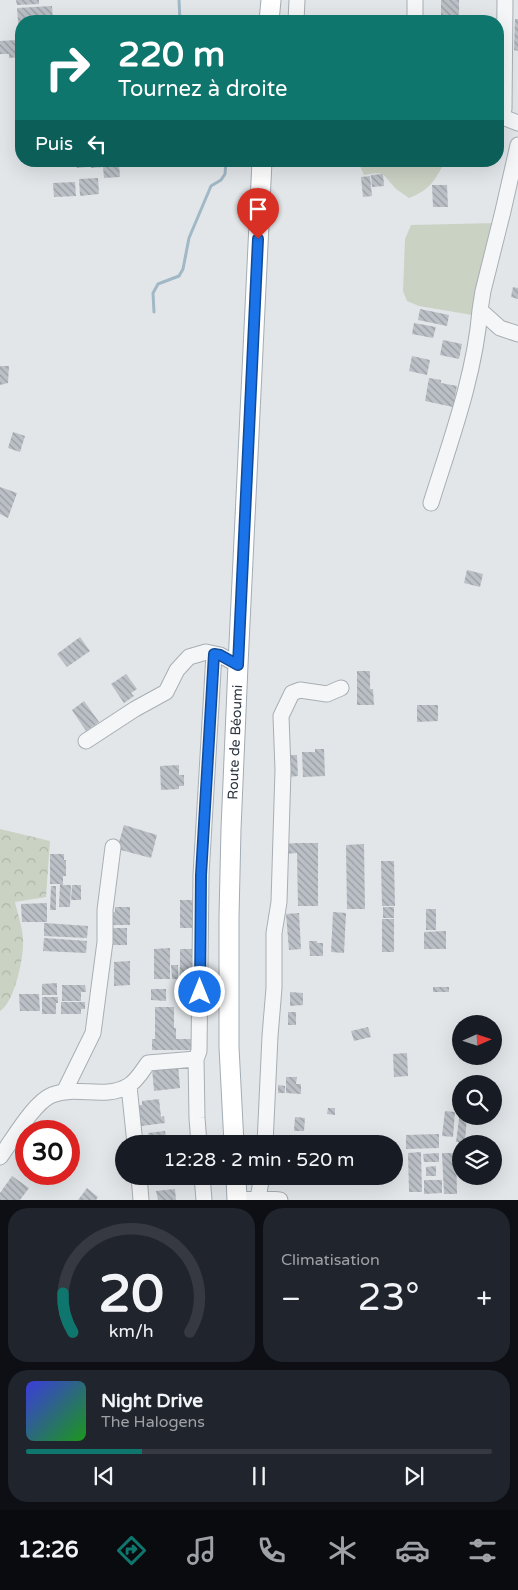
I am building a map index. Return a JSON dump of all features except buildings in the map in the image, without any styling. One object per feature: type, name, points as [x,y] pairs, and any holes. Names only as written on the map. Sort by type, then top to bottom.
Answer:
[{"type":"main road","points":[[270,15],[271,0]]},
{"type":"main road","name":"Route de Béoumi","points":[[234,1135],[229,1047],[229,917],[238,665],[262,167]]},
{"type":"main road","points":[[236,1185],[237,1200]]},
{"type":"street","points":[[296,15],[297,0]]},
{"type":"street","points":[[414,15],[415,0]]},
{"type":"street","points":[[504,108],[505,0]]},
{"type":"street","points":[[504,118],[518,123]]},
{"type":"street","points":[[431,503],[469,373],[479,324],[483,290],[518,145]]},
{"type":"street","points":[[480,310],[500,328],[518,334]]},
{"type":"street","points":[[86,741],[135,709],[166,692],[177,670],[189,657],[206,652],[220,655],[238,665]]},
{"type":"street","points":[[198,1135],[196,1059],[200,1051],[201,875],[214,654]]},
{"type":"street","points":[[265,1135],[274,988],[274,933],[279,902],[283,770],[281,716],[292,693],[300,690],[327,694],[340,688]]},
{"type":"street","points":[[64,1092],[93,1033],[105,942],[105,910],[113,847]]},
{"type":"street","points":[[0,1157],[34,1109],[50,1096],[80,1090],[91,1093],[109,1092],[129,1086],[148,1063],[196,1059]]},
{"type":"street","points":[[129,1086],[135,1135]]},
{"type":"street","points":[[140,1185],[141,1200]]},
{"type":"street","points":[[203,1185],[204,1200]]},
{"type":"street","points":[[258,1198],[260,1185]]},
{"type":"street","points":[[237,1200],[258,1198],[280,1200]]},
{"type":"green space","points":[[360,167],[442,167],[427,188],[409,198],[396,189],[383,174],[364,175]]},
{"type":"green space","points":[[496,223],[484,317],[419,306],[407,301],[403,291],[405,239],[411,225]]},
{"type":"green space","points":[[0,829],[50,841],[46,897],[15,902],[23,934],[23,952],[10,999],[0,1011]]},
{"type":"waterway","points":[[179,0],[180,15]]},
{"type":"waterway","points":[[154,312],[153,293],[158,284],[179,276],[183,269],[189,238],[211,186],[221,180],[225,174],[226,167]]},
{"type":"route","points":[[200,992],[201,875],[214,654],[220,655],[238,665],[258,239]]}]
